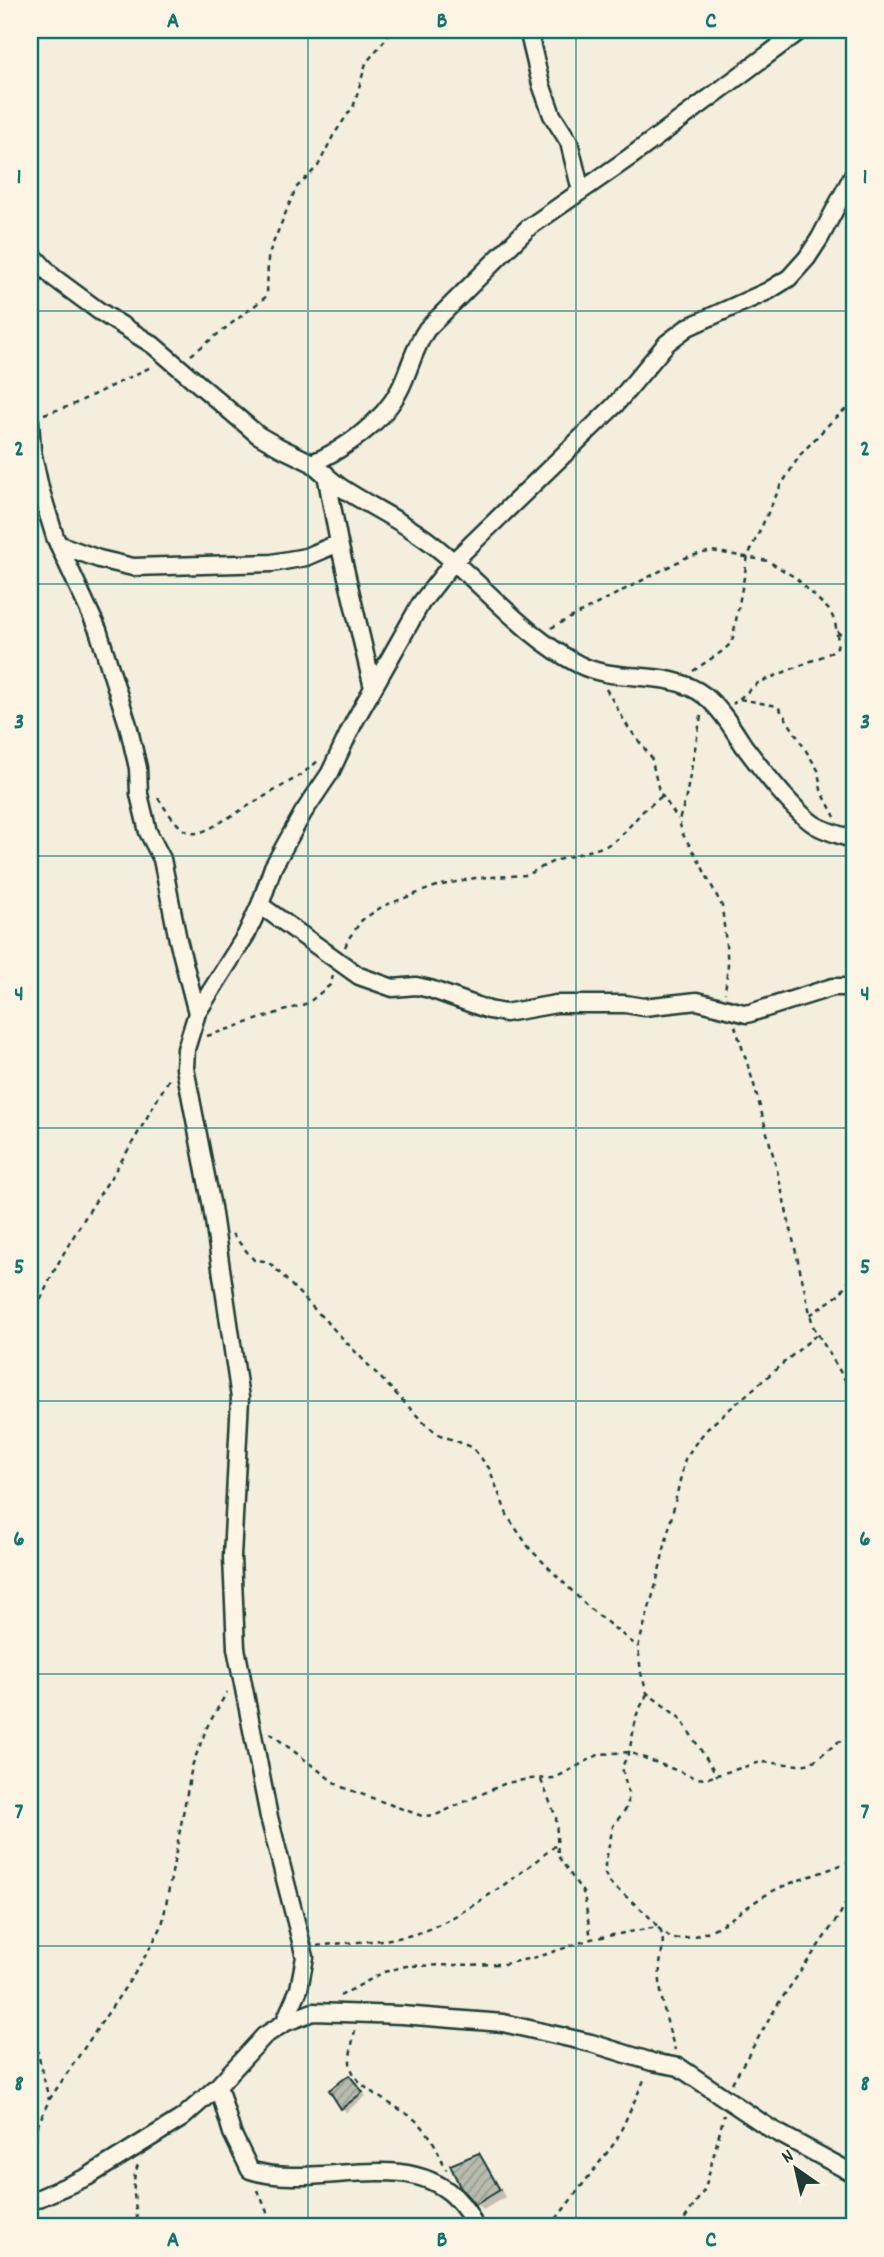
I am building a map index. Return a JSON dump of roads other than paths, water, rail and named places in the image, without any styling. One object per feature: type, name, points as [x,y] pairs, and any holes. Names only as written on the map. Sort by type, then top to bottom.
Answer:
[{"type":"street","points":[[528,30],[541,84],[552,116],[569,142],[581,191]]},
{"type":"street","points":[[312,463],[331,455],[350,442],[382,414],[400,388],[418,342],[439,314],[528,228],[801,30]]},
{"type":"street","points":[[284,2023],[303,1975],[305,1957],[269,1817],[240,1671],[232,1590],[240,1398],[212,1207],[185,1068],[187,1046],[197,1013],[241,944],[260,905],[273,867],[303,813],[330,773],[347,742],[354,722],[421,603],[454,561],[615,405],[667,343],[688,327],[768,291],[789,278],[820,238],[854,173]]},
{"type":"street","points":[[30,252],[53,277],[173,362],[258,435],[312,463],[343,489],[406,525],[454,561],[557,653],[600,673],[678,681],[705,696],[803,817],[817,826],[850,838]]},
{"type":"street","points":[[35,418],[32,451],[40,488],[58,544],[98,630],[128,725],[148,832],[162,859],[178,940],[197,1013]]},
{"type":"street","points":[[326,474],[339,543],[373,688]]},
{"type":"street","points":[[58,544],[99,559],[133,567],[272,563],[306,557],[339,543]]},
{"type":"street","points":[[260,905],[359,976],[393,988],[416,986],[430,989],[505,1013],[556,1004],[652,1007],[697,1001],[747,1014],[833,987],[854,987]]},
{"type":"street","points":[[30,2202],[87,2177],[183,2118],[218,2086],[264,2036],[284,2023],[313,2012],[503,2023],[591,2042],[652,2062],[679,2067],[726,2100],[854,2174]]},
{"type":"street","points":[[218,2086],[232,2133],[250,2170],[266,2176],[386,2173],[424,2178],[448,2191],[462,2204],[474,2227]]}]
